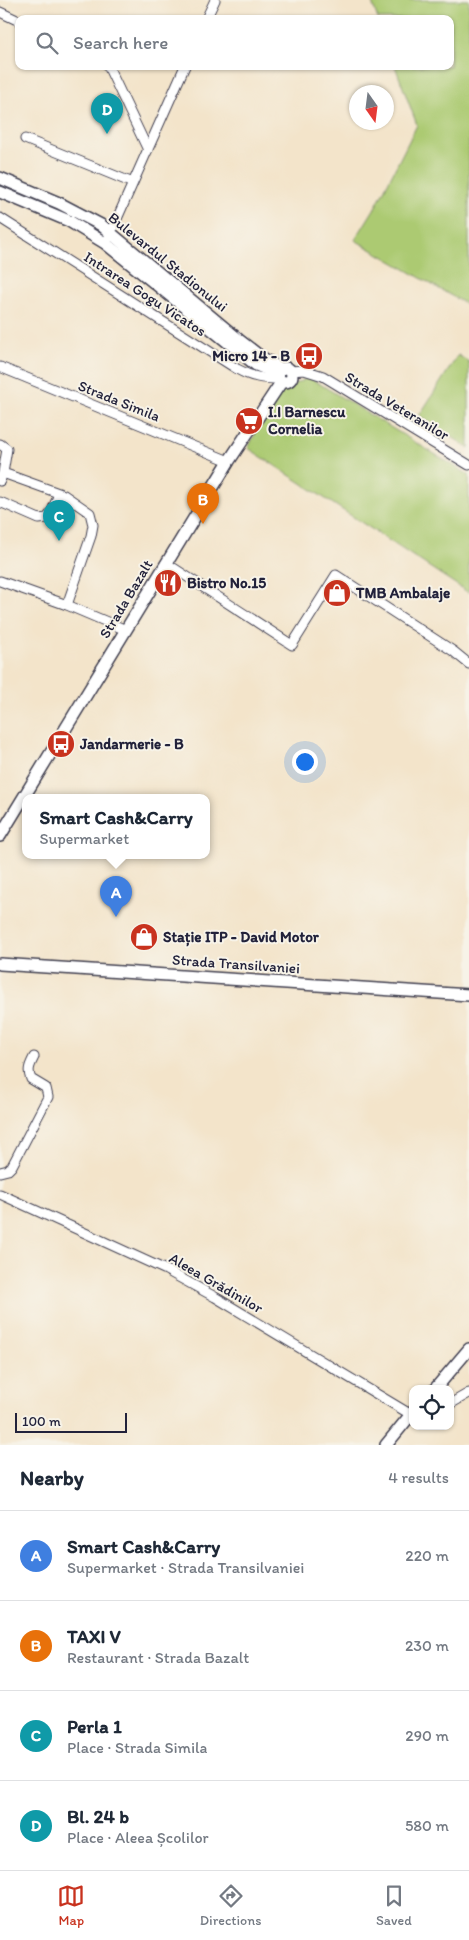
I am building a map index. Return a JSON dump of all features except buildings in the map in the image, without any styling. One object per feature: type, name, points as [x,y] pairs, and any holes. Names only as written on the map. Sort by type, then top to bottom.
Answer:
[{"type":"main road","name":"Bulevardul Stadionului","points":[[0,178],[101,225],[108,238]]},
{"type":"main road","name":"Bulevardul Stadionului","points":[[0,192],[108,238],[284,375]]},
{"type":"main road","name":"Strada Bazalt","points":[[26,794],[228,461],[284,375]]},
{"type":"main road","name":"Strada Bazalt","points":[[0,836],[22,800]]},
{"type":"main road","name":"Strada Transilvaniei","points":[[0,964],[469,995]]},
{"type":"main road","points":[[438,1385],[469,1349]]},
{"type":"main road","points":[[386,1445],[409,1418]]},
{"type":"main road","points":[[393,1445],[409,1420]]},
{"type":"street","points":[[208,15],[214,0]]},
{"type":"street","points":[[0,12],[15,19]]},
{"type":"street","points":[[110,70],[148,150]]},
{"type":"street","points":[[108,238],[183,70]]},
{"type":"street","points":[[25,139],[134,183]]},
{"type":"street","name":"Intrarea Gogu Vicatos","points":[[0,218],[249,376],[260,379],[284,375]]},
{"type":"street","name":"Strada Simila","points":[[0,367],[228,461]]},
{"type":"street","name":"Strada Veteranilor","points":[[284,375],[310,371],[323,376],[469,465]]},
{"type":"street","points":[[0,444],[5,447],[7,452],[2,477],[64,495],[90,513],[93,525],[92,536],[67,605]]},
{"type":"street","points":[[0,502],[40,518],[47,518],[59,494]]},
{"type":"street","points":[[166,563],[292,645],[336,575],[454,651],[469,664]]},
{"type":"street","points":[[0,581],[67,605],[126,630]]},
{"type":"street","points":[[0,1172],[8,1170],[12,1166],[48,1097],[46,1088],[31,1079],[29,1075],[34,1057]]},
{"type":"street","name":"Aleea Grădinilor","points":[[0,1194],[166,1270],[224,1302],[409,1413]]},
{"type":"street","points":[[454,1402],[469,1393]]},
{"type":"green space","points":[[371,0],[469,0],[469,306],[355,240],[376,206],[417,125],[396,70],[454,70],[454,15],[377,15]]},
{"type":"green space","points":[[458,355],[469,362],[469,448],[419,416]]},
{"type":"green space","points":[[310,378],[469,475],[469,593],[248,448],[259,426],[279,396],[298,382]]},
{"type":"place","name":"Bl. 24 b","points":[[107,134]]},
{"type":"place","name":"Micro 14 - B","points":[[309,356]]},
{"type":"place","name":"I.I Barnescu Cornelia","points":[[249,421]]},
{"type":"place","name":"TAXI V","points":[[203,524]]},
{"type":"place","name":"Perla 1","points":[[59,541]]},
{"type":"place","name":"Bistro No.15","points":[[168,583]]},
{"type":"place","name":"TMB Ambalaje","points":[[337,593]]},
{"type":"place","name":"Jandarmerie - B","points":[[61,744]]},
{"type":"place","name":"Smart Cash&Carry","points":[[116,917]]},
{"type":"place","name":"Stație ITP - David Motor","points":[[144,937]]}]
